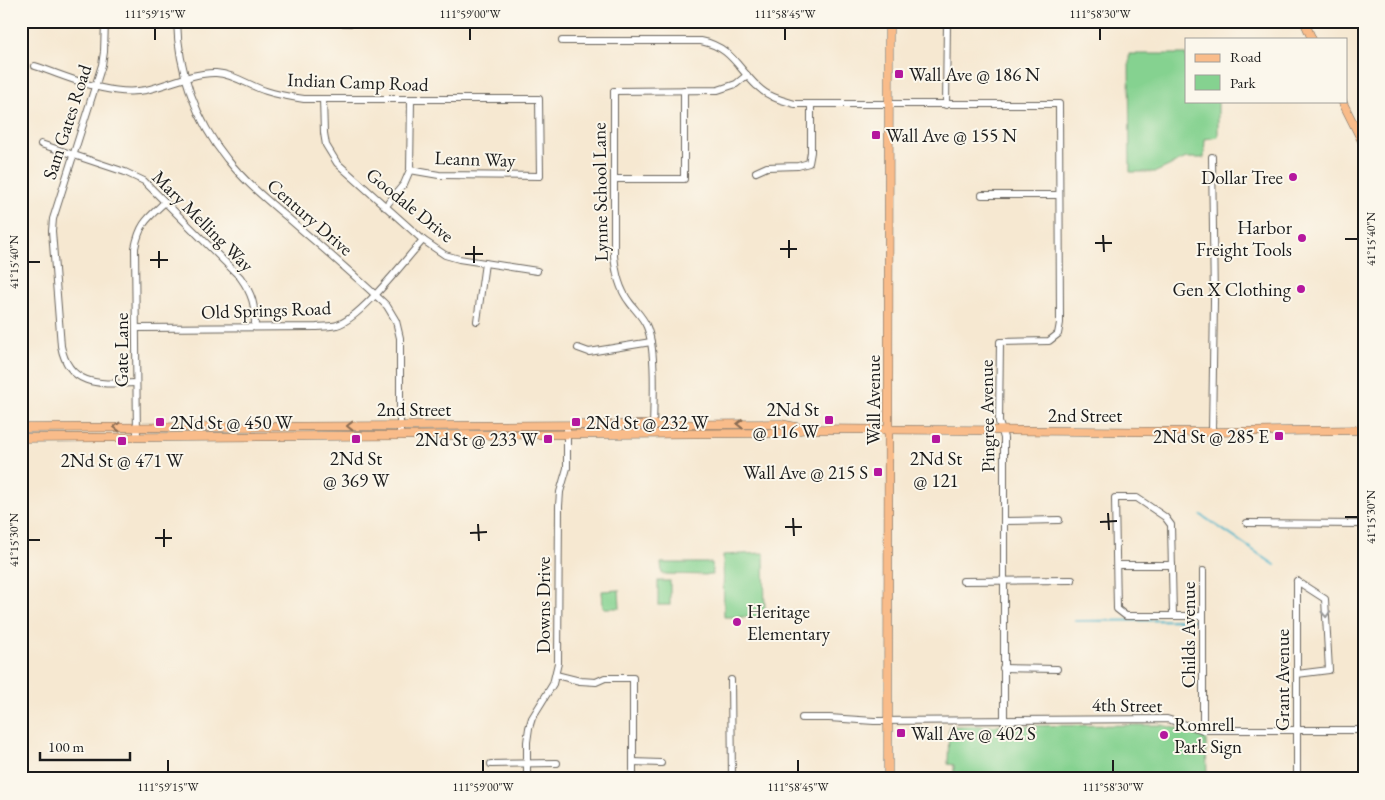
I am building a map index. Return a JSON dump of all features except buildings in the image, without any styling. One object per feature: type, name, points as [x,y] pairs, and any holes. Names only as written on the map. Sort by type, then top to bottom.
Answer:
[{"type":"main road","name":"Wall Avenue","points":[[888,779],[890,430],[889,21]]},
{"type":"main road","points":[[1304,21],[1312,38]]},
{"type":"main road","points":[[1342,102],[1364,145]]},
{"type":"main road","name":"2nd Street","points":[[21,428],[781,424],[806,429]]},
{"type":"main road","name":"2nd Street","points":[[21,438],[782,433],[806,429],[1212,432],[1364,430]]},
{"type":"street","name":"Sam Gates Road","points":[[105,21],[104,52],[53,220],[52,231],[63,357],[68,367],[78,376],[92,383],[136,384]]},
{"type":"street","name":"Century Drive","points":[[177,21],[180,51],[186,79],[196,106],[213,140],[242,176],[374,294],[392,313],[400,338],[400,436]]},
{"type":"street","points":[[293,21],[353,22]]},
{"type":"street","points":[[562,41],[701,41],[713,44],[725,50],[758,87],[774,99],[795,104],[946,105],[947,21]]},
{"type":"street","name":"Indian Camp Road","points":[[35,66],[95,86],[119,91],[145,90],[204,74],[225,74],[266,91],[284,96],[323,99],[539,99],[540,176]]},
{"type":"street","points":[[614,179],[684,179],[684,90],[718,90],[736,84],[747,75]]},
{"type":"street","name":"Lynne School Lane","points":[[653,434],[652,354],[648,329],[621,288],[614,256],[614,91],[684,90]]},
{"type":"street","name":"Goodale Drive","points":[[323,99],[324,133],[330,154],[344,172],[422,240],[444,255],[537,271]]},
{"type":"street","points":[[385,207],[404,184],[410,170],[411,100]]},
{"type":"street","points":[[756,172],[767,167],[798,166],[809,162],[812,152],[811,104]]},
{"type":"street","name":"Pingree Avenue","points":[[946,105],[1059,104],[1060,323],[1058,334],[1049,341],[1000,342],[999,422],[1004,438],[1004,719]]},
{"type":"street","name":"Mary Melling Way","points":[[41,144],[135,176],[144,181],[240,277],[250,290],[255,327]]},
{"type":"street","points":[[1212,157],[1214,277],[1212,432]]},
{"type":"street","name":"Leann Way","points":[[410,170],[439,175],[540,176]]},
{"type":"street","points":[[982,195],[1058,195]]},
{"type":"street","name":"Gate Lane","points":[[137,437],[135,248],[138,232],[146,220],[165,202]]},
{"type":"street","name":"Old Springs Road","points":[[136,328],[317,327],[336,325],[353,317],[422,240]]},
{"type":"street","points":[[476,321],[486,263]]},
{"type":"street","points":[[578,348],[589,352],[650,342]]},
{"type":"street","name":"Downs Drive","points":[[527,779],[527,742],[532,718],[549,693],[556,675],[558,663],[559,506],[560,492],[567,468],[567,425]]},
{"type":"street","points":[[1173,615],[1171,525],[1165,517],[1137,498],[1116,498],[1117,609],[1126,616],[1203,616]]},
{"type":"street","points":[[1004,521],[1059,520]]},
{"type":"street","points":[[1247,523],[1364,524]]},
{"type":"street","points":[[1117,565],[1172,565]]},
{"type":"street","name":"Childs Avenue","points":[[1203,571],[1203,730]]},
{"type":"street","points":[[963,581],[1072,580]]},
{"type":"street","name":"Grant Avenue","points":[[1297,674],[1329,670],[1325,599],[1297,581],[1297,674],[1297,779]]},
{"type":"street","points":[[1003,668],[1057,669]]},
{"type":"street","points":[[556,675],[580,681],[596,682],[605,678],[632,678],[634,779]]},
{"type":"street","points":[[732,680],[732,779]]},
{"type":"street","name":"4th Street","points":[[802,718],[888,721],[1167,719],[1203,730],[1364,730]]},
{"type":"street","points":[[634,762],[661,763]]},
{"type":"street","points":[[491,764],[557,763]]},
{"type":"green space","points":[[1129,54],[1185,54],[1185,102],[1218,102],[1218,137],[1205,139],[1204,158],[1186,158],[1156,172],[1130,172]]},
{"type":"green space","points":[[764,553],[765,617],[724,617],[723,555]]},
{"type":"green space","points":[[661,563],[712,563],[713,575],[662,574]]},
{"type":"green space","points":[[658,581],[670,581],[670,605],[658,605]]},
{"type":"green space","points":[[619,590],[620,608],[603,607],[602,591]]},
{"type":"green space","points":[[1162,725],[1206,736],[1207,779],[954,779],[954,765],[948,764],[949,726]]},
{"type":"waterway","points":[[1201,515],[1275,565]]},
{"type":"waterway","points":[[1075,621],[1197,620]]},
{"type":"place","name":"Wall Ave @ 186 N","points":[[899,74]]},
{"type":"place","name":"Wall Ave @ 155 N","points":[[876,135]]},
{"type":"place","name":"Dollar Tree","points":[[1293,177]]},
{"type":"place","name":"Harbor Freight Tools","points":[[1302,238]]},
{"type":"place","name":"Gen X Clothing","points":[[1301,289]]},
{"type":"place","name":"2Nd St @ 116 W","points":[[829,420]]},
{"type":"place","name":"2Nd St @ 450 W","points":[[160,422]]},
{"type":"place","name":"2Nd St @ 232 W","points":[[576,422]]},
{"type":"place","name":"2Nd St @ 285 E","points":[[1279,436]]},
{"type":"place","name":"2Nd St @ 369 W","points":[[356,439]]},
{"type":"place","name":"2Nd St @ 233 W","points":[[548,439]]},
{"type":"place","name":"2Nd St @ 121","points":[[936,439]]},
{"type":"place","name":"2Nd St @ 471 W","points":[[122,441]]},
{"type":"place","name":"Wall Ave @ 215 S","points":[[878,472]]},
{"type":"place","name":"Heritage Elementary","points":[[737,622]]},
{"type":"place","name":"Wall Ave @ 402 S","points":[[901,733]]},
{"type":"place","name":"Romrell Park Sign","points":[[1164,735]]}]
